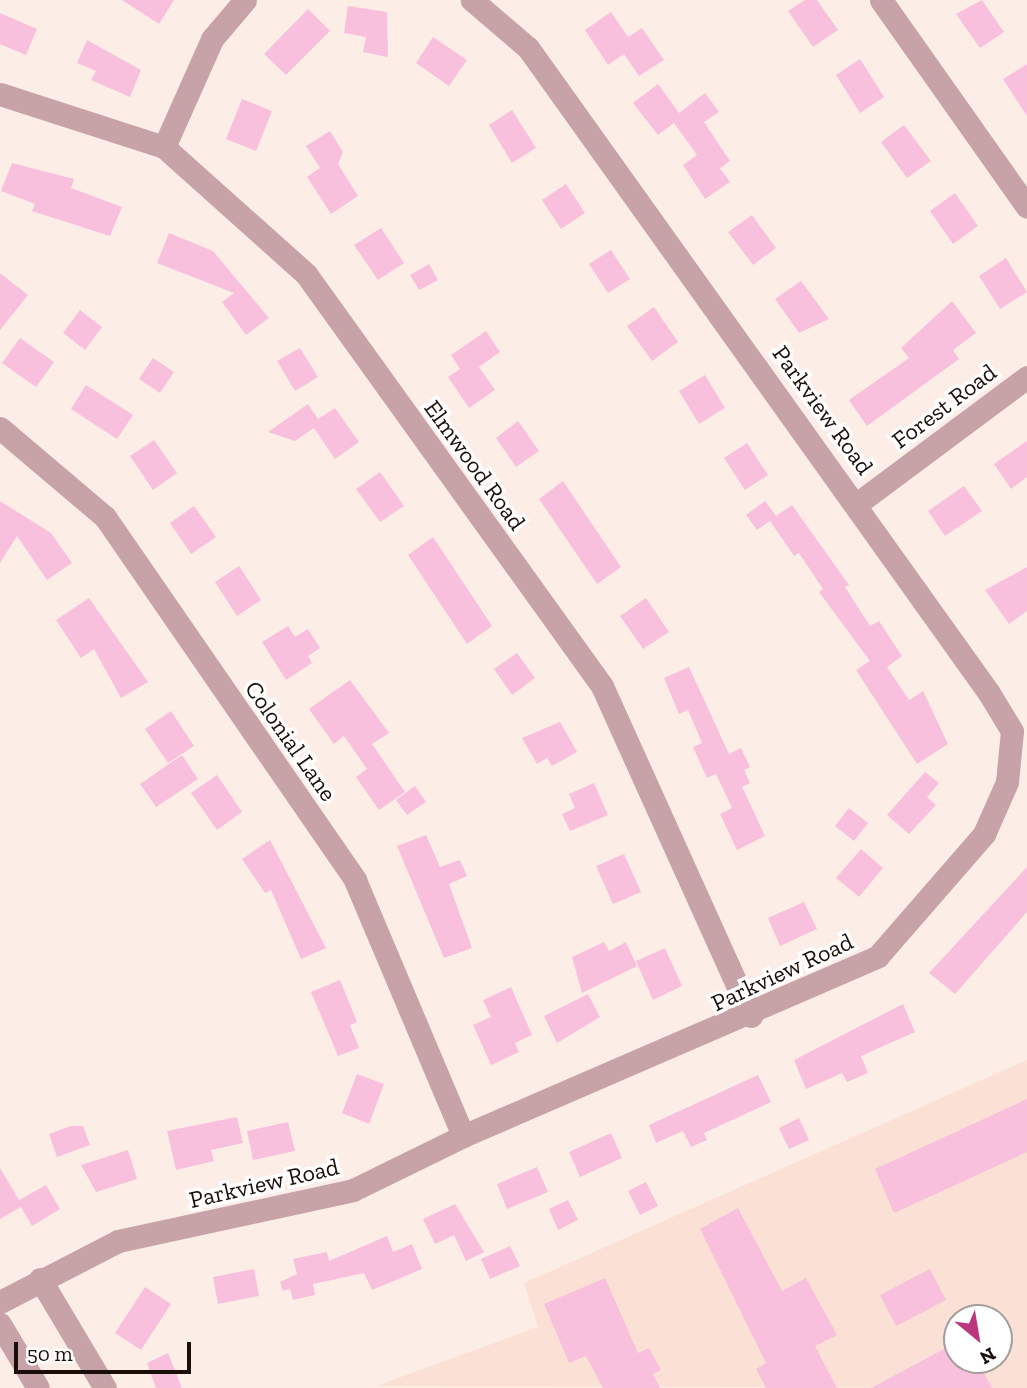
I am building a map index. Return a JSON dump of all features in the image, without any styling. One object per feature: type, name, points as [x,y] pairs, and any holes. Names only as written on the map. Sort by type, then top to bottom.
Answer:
[{"type":"street","points":[[164,147],[212,39],[245,0]]},
{"type":"street","name":"Parkview Road","points":[[0,1302],[118,1241],[353,1190],[463,1136],[751,1016],[878,956],[927,905],[984,834],[1007,782],[1020,734],[858,503],[528,48],[472,0]]},
{"type":"street","points":[[881,0],[1027,207]]},
{"type":"street","name":"Elmwood Road","points":[[0,94],[164,147],[306,274],[602,686],[751,1016]]},
{"type":"street","name":"Forest Road","points":[[858,503],[1027,377]]},
{"type":"street","name":"Colonial Lane","points":[[0,428],[105,517],[355,880],[463,1136]]},
{"type":"street","points":[[40,1279],[105,1388]]},
{"type":"street","points":[[0,1324],[38,1388]]},
{"type":"shaded area","points":[[1027,1060],[1027,1388],[376,1386],[538,1327],[524,1283]]},
{"type":"building","points":[[122,0],[174,0],[159,24]]},
{"type":"building","points":[[805,0],[817,0],[838,30],[813,47],[788,11]]},
{"type":"building","points":[[982,0],[1004,32],[980,48],[956,14]]},
{"type":"building","points":[[348,6],[387,12],[388,57],[363,52],[366,37],[344,33]]},
{"type":"building","points":[[308,9],[330,31],[286,75],[264,54]]},
{"type":"building","points":[[611,12],[628,37],[642,28],[664,60],[639,76],[624,54],[608,65],[585,30]]},
{"type":"building","points":[[0,13],[37,29],[26,55],[0,44]]},
{"type":"building","points":[[433,37],[467,60],[449,86],[416,63]]},
{"type":"building","points":[[87,40],[141,70],[130,97],[91,80],[96,71],[77,63]]},
{"type":"building","points":[[860,59],[884,97],[860,113],[836,75]]},
{"type":"building","points":[[1027,64],[1027,116],[1003,79]]},
{"type":"building","points":[[658,84],[679,113],[705,93],[719,112],[704,122],[730,161],[720,168],[730,182],[705,199],[683,165],[697,155],[674,123],[658,135],[633,103]]},
{"type":"building","points":[[242,99],[272,111],[256,151],[226,139]]},
{"type":"building","points":[[512,110],[536,148],[512,163],[489,125]]},
{"type":"building","points":[[904,125],[931,161],[907,178],[881,142]]},
{"type":"building","points":[[330,131],[343,152],[338,164],[358,196],[331,214],[307,177],[320,168],[306,146]]},
{"type":"building","points":[[12,163],[74,179],[71,188],[122,207],[110,236],[32,211],[35,204],[1,191]]},
{"type":"building","points":[[566,184],[585,213],[561,229],[542,200]]},
{"type":"building","points":[[955,193],[978,226],[953,244],[930,211]]},
{"type":"building","points":[[752,215],[776,248],[753,265],[728,232]]},
{"type":"building","points":[[381,228],[404,263],[378,280],[354,245]]},
{"type":"building","points":[[169,233],[213,251],[269,318],[246,335],[222,302],[234,293],[157,263]]},
{"type":"building","points":[[611,250],[630,279],[608,293],[589,264]]},
{"type":"building","points":[[1006,258],[1027,292],[1000,309],[979,276]]},
{"type":"building","points":[[429,264],[438,280],[419,290],[410,275]]},
{"type":"building","points":[[0,273],[28,295],[0,330]]},
{"type":"building","points":[[801,281],[829,319],[799,333],[775,299]]},
{"type":"building","points":[[952,301],[976,333],[953,350],[959,359],[867,426],[849,400],[909,358],[901,348]]},
{"type":"building","points":[[654,307],[678,342],[652,361],[627,326]]},
{"type":"building","points":[[80,310],[102,327],[85,350],[63,333]]},
{"type":"building","points":[[486,331],[500,352],[479,367],[495,390],[469,408],[448,377],[460,369],[451,355]]},
{"type":"building","points":[[20,338],[54,362],[36,387],[2,363]]},
{"type":"building","points":[[300,348],[318,377],[295,391],[277,361]]},
{"type":"building","points":[[153,358],[174,372],[160,393],[139,379]]},
{"type":"building","points":[[705,375],[725,408],[699,424],[679,391]]},
{"type":"building","points":[[86,385],[133,415],[117,439],[71,409]]},
{"type":"building","points":[[308,404],[318,419],[335,408],[359,442],[335,459],[314,428],[295,441],[268,432]]},
{"type":"building","points":[[518,421],[539,451],[516,467],[496,438]]},
{"type":"building","points":[[154,440],[177,473],[153,490],[130,456]]},
{"type":"building","points":[[1027,441],[1027,477],[1011,489],[994,464]]},
{"type":"building","points":[[747,443],[768,475],[745,490],[724,458]]},
{"type":"building","points":[[380,472],[404,506],[380,522],[356,489]]},
{"type":"building","points":[[563,481],[621,567],[597,584],[539,499]]},
{"type":"building","points":[[964,486],[982,511],[945,536],[928,511]]},
{"type":"building","points":[[0,501],[51,533],[72,563],[47,580],[17,536],[0,563]]},
{"type":"building","points":[[765,501],[776,516],[792,505],[849,585],[845,587],[870,626],[879,621],[902,656],[887,667],[909,700],[923,691],[948,744],[917,764],[856,670],[870,661],[819,592],[823,589],[799,553],[794,556],[770,521],[757,530],[746,515]]},
{"type":"building","points":[[194,506],[216,537],[191,554],[170,523]]},
{"type":"building","points":[[433,537],[492,626],[467,644],[408,555]]},
{"type":"building","points":[[239,566],[261,600],[237,616],[215,582]]},
{"type":"building","points":[[1027,567],[1027,611],[1009,624],[985,590]]},
{"type":"building","points":[[89,598],[148,682],[121,698],[94,649],[81,658],[56,620]]},
{"type":"building","points":[[646,598],[669,632],[643,649],[620,616]]},
{"type":"building","points":[[288,626],[295,637],[308,629],[320,648],[308,656],[312,663],[286,680],[262,642]]},
{"type":"building","points":[[517,653],[535,678],[512,695],[494,669]]},
{"type":"building","points":[[689,667],[729,754],[741,748],[750,767],[744,770],[750,783],[742,787],[765,836],[737,850],[720,814],[732,808],[716,774],[707,778],[693,747],[702,743],[688,710],[679,714],[664,678]]},
{"type":"building","points":[[350,680],[389,733],[372,744],[405,792],[379,810],[356,777],[367,769],[344,736],[334,744],[309,709]]},
{"type":"building","points":[[171,711],[194,746],[168,763],[145,729]]},
{"type":"building","points":[[560,722],[577,752],[552,766],[547,758],[537,764],[522,738]]},
{"type":"building","points":[[182,755],[198,779],[156,807],[140,784]]},
{"type":"building","points":[[925,772],[939,783],[927,797],[936,805],[909,834],[887,815]]},
{"type":"building","points":[[217,775],[242,812],[217,830],[191,793]]},
{"type":"building","points":[[594,783],[608,815],[570,831],[562,814],[575,808],[569,794]]},
{"type":"building","points":[[415,786],[426,802],[407,815],[396,800]]},
{"type":"building","points":[[849,808],[868,823],[854,841],[835,826]]},
{"type":"building","points":[[426,835],[440,867],[460,860],[467,876],[449,884],[472,948],[444,958],[397,846]]},
{"type":"building","points":[[270,840],[326,948],[301,959],[271,890],[265,893],[242,859]]},
{"type":"building","points":[[861,849],[883,868],[859,897],[836,878]]},
{"type":"building","points":[[624,854],[641,892],[613,904],[596,866]]},
{"type":"building","points":[[1027,867],[1027,912],[955,994],[929,973]]},
{"type":"building","points":[[804,902],[817,929],[780,946],[768,918]]},
{"type":"building","points":[[604,942],[609,951],[626,942],[637,966],[582,993],[572,957]]},
{"type":"building","points":[[665,948],[682,986],[653,1000],[636,961]]},
{"type":"building","points":[[340,980],[357,1022],[350,1025],[359,1048],[338,1056],[311,992]]},
{"type":"building","points":[[511,987],[532,1035],[515,1043],[519,1052],[491,1065],[473,1025],[491,1017],[483,1000]]},
{"type":"building","points":[[588,994],[600,1017],[557,1043],[544,1016]]},
{"type":"building","points":[[903,1004],[915,1032],[861,1056],[868,1073],[847,1082],[842,1073],[806,1089],[794,1060]]},
{"type":"building","points":[[357,1074],[384,1084],[369,1124],[342,1113]]},
{"type":"building","points":[[758,1075],[771,1102],[704,1133],[707,1140],[691,1147],[683,1131],[656,1143],[649,1125]]},
{"type":"building","points":[[1027,1099],[1027,1152],[894,1213],[875,1169]]},
{"type":"building","points":[[237,1117],[243,1143],[211,1150],[214,1161],[176,1170],[167,1131]]},
{"type":"building","points":[[799,1118],[809,1140],[789,1149],[779,1128]]},
{"type":"building","points":[[288,1122],[295,1151],[253,1160],[247,1131]]},
{"type":"building","points":[[71,1126],[83,1126],[90,1145],[57,1157],[49,1134]]},
{"type":"building","points":[[611,1133],[622,1158],[580,1177],[569,1152]]},
{"type":"building","points":[[128,1150],[137,1179],[96,1192],[81,1165]]},
{"type":"building","points":[[537,1167],[548,1192],[507,1209],[497,1184]]},
{"type":"building","points":[[0,1168],[19,1200],[46,1185],[60,1209],[32,1226],[21,1207],[0,1219]]},
{"type":"building","points":[[646,1182],[658,1206],[640,1215],[628,1191]]},
{"type":"building","points":[[568,1200],[578,1220],[558,1230],[549,1209]]},
{"type":"building","points":[[455,1204],[484,1252],[466,1261],[454,1235],[435,1244],[423,1219]]},
{"type":"building","points":[[738,1208],[782,1291],[806,1278],[837,1335],[815,1346],[837,1388],[766,1388],[756,1369],[766,1363],[700,1229]]},
{"type":"building","points":[[387,1236],[393,1252],[412,1244],[422,1269],[372,1290],[364,1273],[313,1284],[315,1295],[293,1300],[290,1289],[283,1291],[280,1282],[297,1274],[293,1259],[327,1252],[329,1261]]},
{"type":"building","points":[[510,1246],[520,1266],[490,1279],[481,1259]]},
{"type":"building","points":[[254,1269],[259,1296],[218,1304],[213,1277]]},
{"type":"building","points":[[930,1269],[946,1300],[896,1326],[880,1295]]},
{"type":"building","points":[[605,1278],[638,1353],[649,1348],[661,1370],[653,1374],[660,1388],[603,1388],[586,1356],[569,1363],[544,1304]]},
{"type":"building","points":[[145,1287],[171,1304],[141,1350],[115,1333]]},
{"type":"building","points":[[943,1349],[943,1374],[984,1374],[992,1388],[871,1388]]},
{"type":"building","points":[[168,1353],[182,1388],[156,1388],[147,1363]]}]
